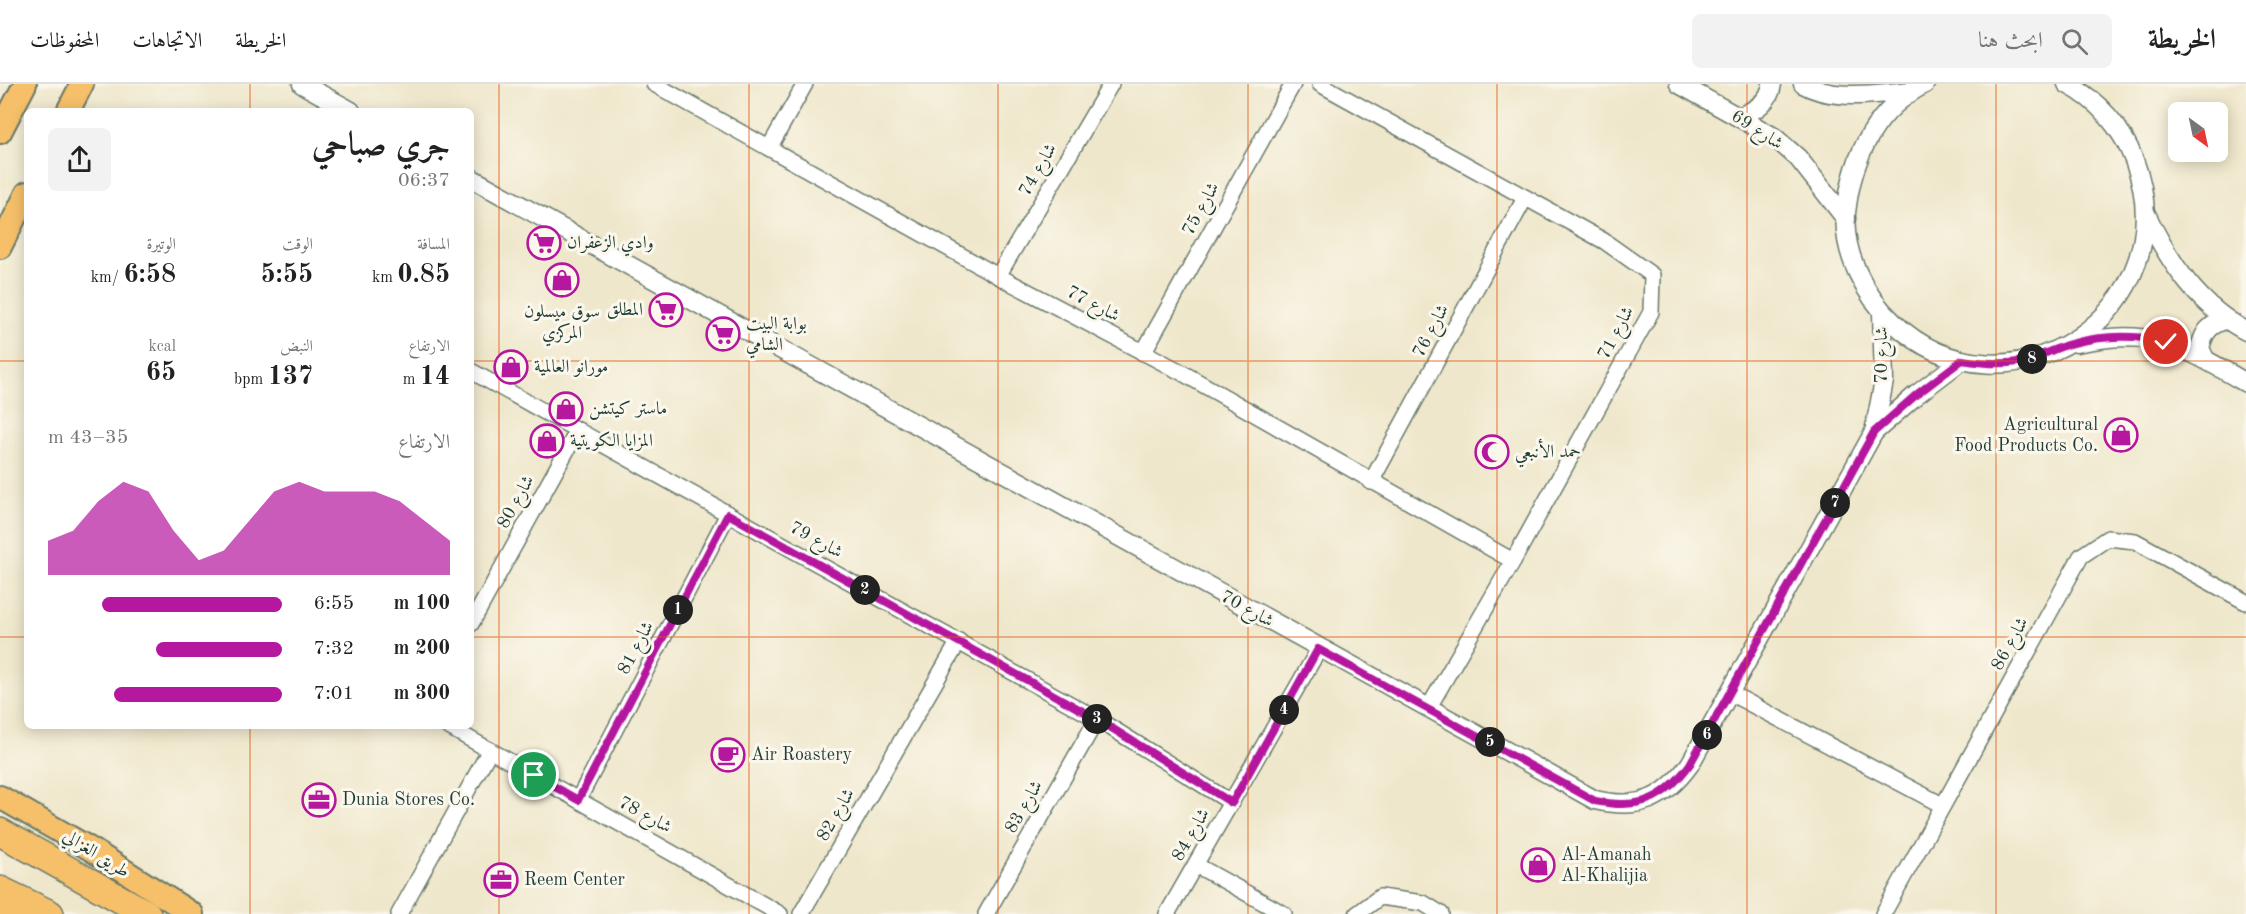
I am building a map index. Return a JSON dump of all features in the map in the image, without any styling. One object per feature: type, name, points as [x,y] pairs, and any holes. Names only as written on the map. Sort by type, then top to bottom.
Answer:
[{"type":"highway","name":"طريق الغزالي","points":[[0,832],[147,914]]},
{"type":"highway","points":[[0,890],[50,914]]},
{"type":"main road","points":[[0,132],[25,84]]},
{"type":"main road","points":[[70,108],[82,84]]},
{"type":"main road","points":[[0,247],[24,199]]},
{"type":"main road","name":"طريق الغزالي","points":[[0,797],[92,850],[192,914]]},
{"type":"main road","points":[[0,905],[18,914]]},
{"type":"street","name":"شارع 77","points":[[654,84],[998,276],[1143,353],[1513,561]]},
{"type":"street","points":[[770,148],[805,84]]},
{"type":"street","name":"شارع 74","points":[[998,276],[1111,84]]},
{"type":"street","name":"شارع 75","points":[[1143,353],[1293,84]]},
{"type":"street","name":"شارع 71","points":[[1320,84],[1604,241],[1652,275],[1651,312],[1429,707]]},
{"type":"street","name":"شارع 69","points":[[1680,84],[1774,137],[1798,158],[1846,219]]},
{"type":"street","points":[[1739,117],[1764,102],[1772,84]]},
{"type":"street","points":[[1803,84],[1819,93],[1855,94],[1919,87]]},
{"type":"street","points":[[1919,87],[1884,116],[1863,147],[1850,182],[1846,219],[1852,257],[1868,293],[1882,312],[1905,334],[1932,350],[1962,360],[1989,364],[2017,363],[2043,356],[2068,345],[2094,327],[2121,294],[2132,275],[2142,245],[2145,214],[2141,178],[2128,145],[2108,115],[2081,92],[2067,84]]},
{"type":"street","points":[[310,86],[346,108]]},
{"type":"street","name":"شارع 70","points":[[474,180],[1595,801],[1616,805],[1638,804],[1658,796],[1677,783],[1730,693],[1874,432],[1884,381],[1882,312]]},
{"type":"street","name":"شارع 76","points":[[1371,482],[1526,198]]},
{"type":"street","points":[[2145,214],[2166,256],[2191,287],[2225,320],[2246,331]]},
{"type":"street","points":[[2205,359],[2200,348],[2204,334],[2212,324],[2225,320]]},
{"type":"street","points":[[2068,345],[2111,336],[2142,336],[2166,342],[2205,359],[2246,383]]},
{"type":"street","name":"شارع 70","points":[[1874,432],[1916,395],[1962,360]]},
{"type":"street","name":"شارع 79","points":[[474,372],[1097,719],[1232,803]]},
{"type":"street","name":"شارع 80","points":[[474,619],[578,430]]},
{"type":"street","name":"شارع 81","points":[[578,800],[728,514]]},
{"type":"street","name":"شارع 86","points":[[1882,914],[2081,556],[2108,538],[2135,541],[2246,602]]},
{"type":"street","name":"شارع 82","points":[[801,914],[959,641]]},
{"type":"street","name":"شارع 84","points":[[1167,914],[1318,649]]},
{"type":"street","points":[[1730,693],[1942,805]]},
{"type":"street","name":"شارع 83","points":[[986,914],[1097,719]]},
{"type":"street","name":"شارع 78","points":[[452,729],[780,914]]},
{"type":"street","points":[[399,914],[490,750]]},
{"type":"street","points":[[1196,865],[1284,914]]},
{"type":"street","points":[[1357,914],[1380,897],[1423,903],[1441,914]]},
{"type":"place","name":"وادي الزعفران","points":[[544,243]]},
{"type":"place","name":"سوق ميسلون المركزي","points":[[562,280]]},
{"type":"place","name":"المطلق","points":[[666,310]]},
{"type":"place","name":"بوابة البيت الشامي","points":[[723,334]]},
{"type":"place","name":"مورانو العالمية","points":[[511,367]]},
{"type":"place","name":"ماستر كيتشن","points":[[566,409]]},
{"type":"place","name":"Agricultural Food Products Co.","points":[[2121,435]]},
{"type":"place","name":"المزايا الكويتية","points":[[547,441]]},
{"type":"place","name":"حمد الأنبعي","points":[[1492,452]]},
{"type":"place","name":"Air Roastery","points":[[728,755]]},
{"type":"place","name":"Dunia Stores Co.","points":[[319,800]]},
{"type":"place","name":"Al-Amanah Al-Khalijia","points":[[1538,865]]},
{"type":"place","name":"Reem Center","points":[[501,880]]},
{"type":"route","points":[[534,775],[578,800],[728,514],[1097,719],[1232,803],[1318,649],[1429,707],[1595,801],[1616,805],[1638,804],[1658,796],[1677,783],[1690,764],[1874,432],[1895,413],[1962,360],[1989,364],[2017,363],[2043,356],[2068,345],[2111,336],[2142,336],[2166,342]]}]
